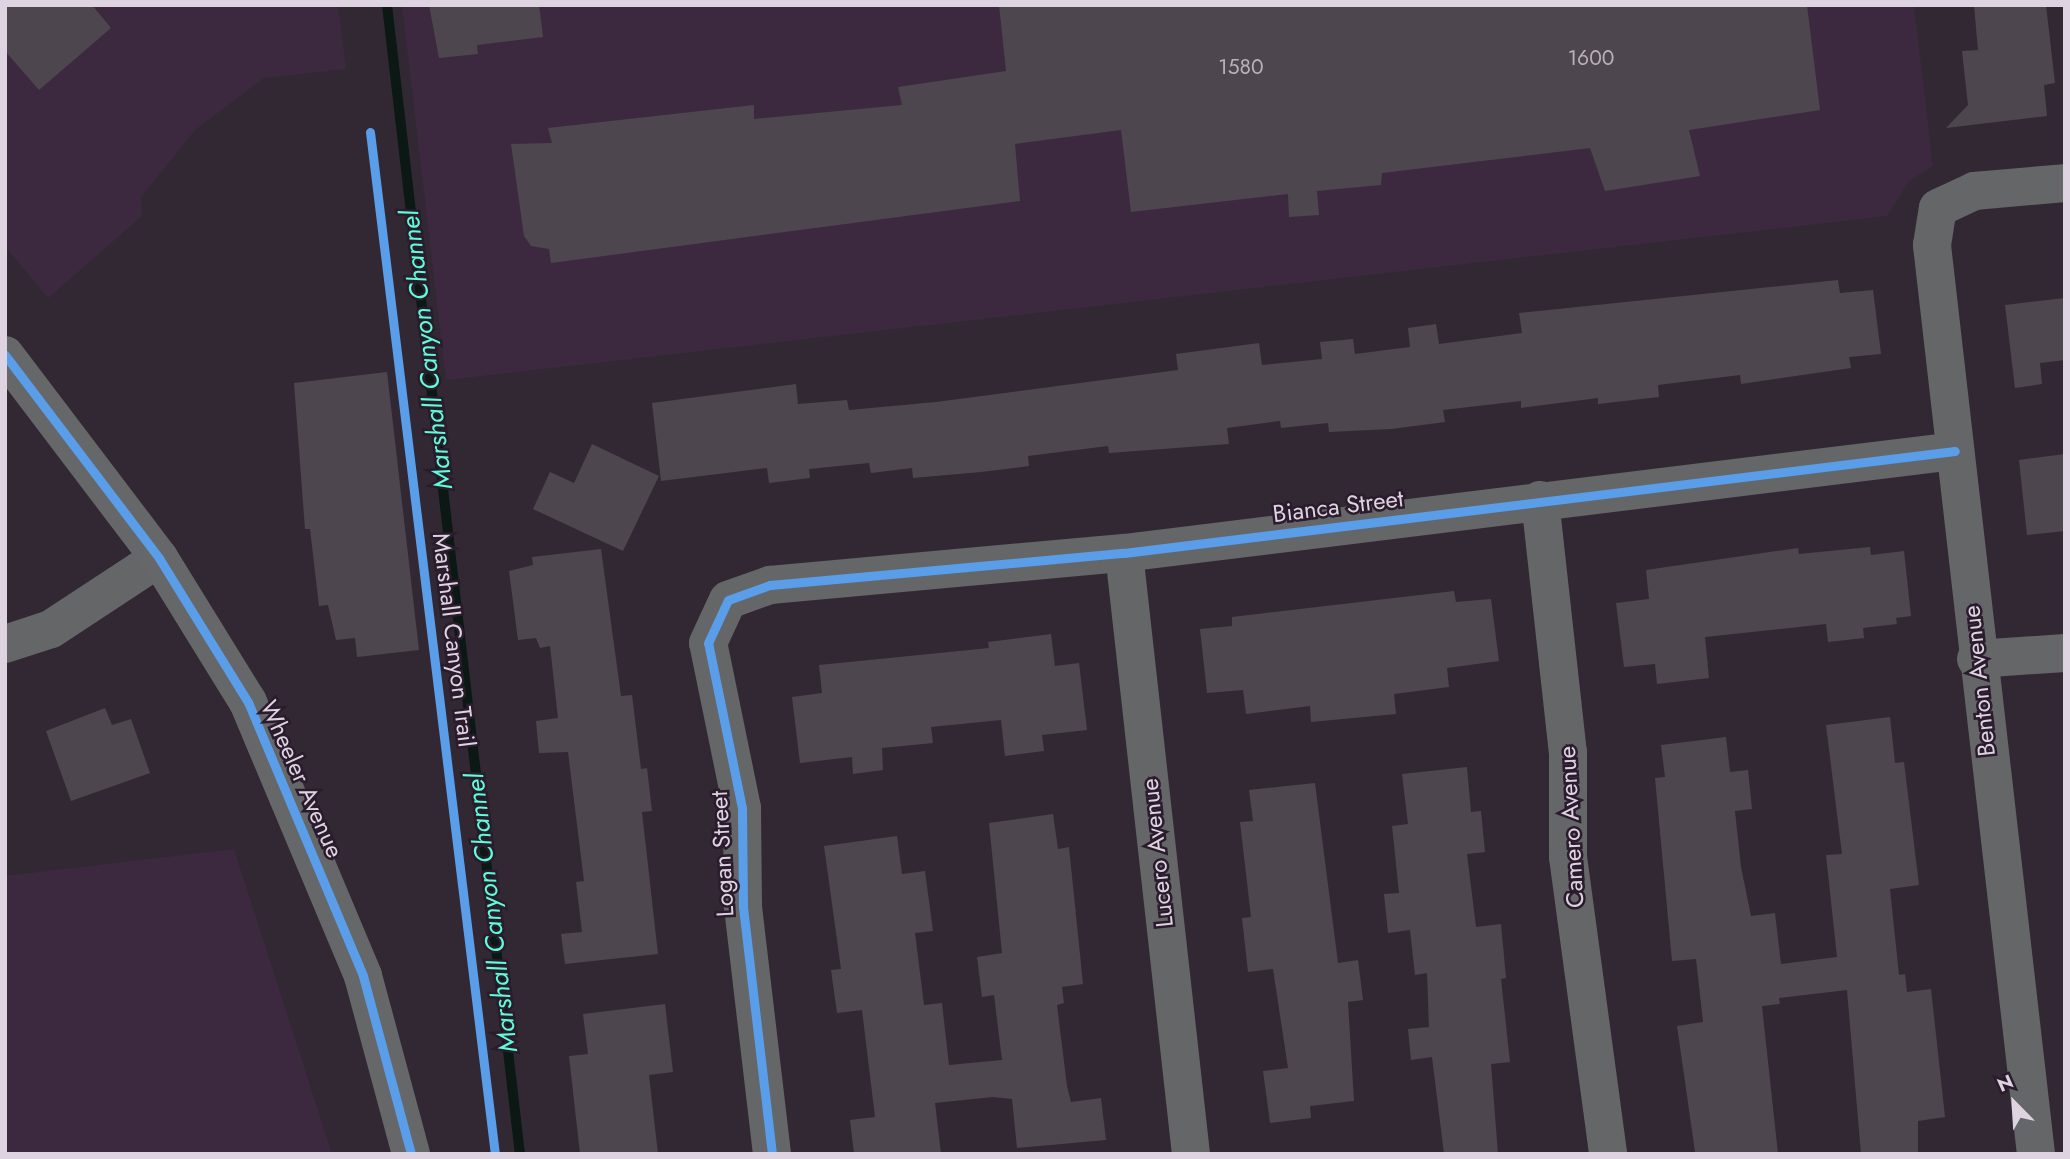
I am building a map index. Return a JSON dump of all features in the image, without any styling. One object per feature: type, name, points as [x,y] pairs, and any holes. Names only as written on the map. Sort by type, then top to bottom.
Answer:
[{"type":"main road","name":"Wheeler Avenue","points":[[5,355],[159,558],[248,702],[300,817],[363,976],[411,1154]]},
{"type":"street","name":"Benton Avenue","points":[[2036,1154],[1976,659],[1932,245],[1938,208],[1974,191],[2065,183]]},
{"type":"street","name":"Bianca Street","points":[[728,600],[770,585],[1124,553],[1955,451]]},
{"type":"street","name":"Camero Avenue","points":[[1540,500],[1568,752],[1568,857],[1608,1154]]},
{"type":"street","name":"Lucero Avenue","points":[[1124,553],[1191,1154]]},
{"type":"street","points":[[5,645],[51,629],[159,558]]},
{"type":"street","name":"Logan Street","points":[[728,600],[708,643],[742,807],[743,906],[772,1154]]},
{"type":"street","points":[[1976,659],[2065,653]]},
{"type":"shaded area","points":[[5,5],[338,5],[346,69],[264,78],[195,130],[141,197],[142,216],[48,298],[5,246]]},
{"type":"shaded area","points":[[402,5],[1914,5],[1933,166],[1909,181],[1887,216],[446,380]]},
{"type":"shaded area","points":[[234,849],[332,1154],[5,1154],[5,876]]},
{"type":"building","points":[[5,5],[92,5],[111,28],[39,90],[5,51]]},
{"type":"building","points":[[429,5],[539,5],[543,37],[477,45],[478,54],[439,58]]},
{"type":"building","points":[[999,5],[1807,5],[1820,110],[1689,130],[1700,176],[1605,191],[1590,148],[1382,173],[1381,185],[1317,191],[1319,215],[1289,217],[1288,194],[1131,212],[1121,130],[1015,144],[1020,201],[551,263],[549,249],[531,246],[524,236],[511,144],[552,143],[548,128],[754,105],[754,119],[902,105],[898,87],[1006,71]]},
{"type":"building","points":[[1974,5],[2046,5],[2055,83],[2044,85],[2047,116],[1946,128],[1968,105],[1962,51],[1978,50]]},
{"type":"building","points":[[1838,280],[1840,293],[1873,290],[1881,354],[1849,357],[1851,368],[1741,384],[1740,375],[1658,385],[1659,397],[1598,404],[1598,398],[1521,408],[1521,401],[1443,410],[1445,422],[1391,429],[1329,432],[1328,423],[1281,428],[1280,421],[1227,428],[1229,444],[1109,453],[1108,446],[1028,456],[1029,466],[981,472],[913,478],[912,468],[871,473],[869,463],[809,469],[810,478],[769,483],[767,468],[661,481],[652,403],[796,384],[798,404],[847,400],[849,410],[936,402],[1178,370],[1176,354],[1259,343],[1262,365],[1322,359],[1320,342],[1353,339],[1355,354],[1410,347],[1408,328],[1436,324],[1439,344],[1522,333],[1519,313]]},
{"type":"building","points":[[2065,298],[2065,360],[2040,363],[2042,384],[2015,388],[2005,305]]},
{"type":"building","points":[[387,372],[419,650],[357,657],[355,638],[336,640],[328,605],[319,606],[310,529],[305,529],[294,383]]},
{"type":"building","points":[[592,444],[659,476],[623,551],[533,509],[550,472],[574,483]]},
{"type":"building","points":[[2065,454],[2065,531],[2027,535],[2019,460]]},
{"type":"building","points":[[1870,547],[1871,555],[1904,551],[1911,616],[1896,618],[1897,624],[1863,628],[1864,638],[1828,642],[1826,624],[1705,637],[1709,678],[1657,684],[1655,664],[1624,667],[1616,603],[1649,599],[1646,570],[1798,548],[1799,554]]},
{"type":"building","points":[[601,549],[621,696],[632,695],[641,769],[647,768],[652,811],[642,812],[658,954],[565,964],[561,934],[582,932],[576,882],[584,881],[568,752],[539,753],[536,721],[558,718],[550,646],[540,648],[536,638],[518,640],[509,571],[533,565],[532,557]]},
{"type":"building","points":[[1454,591],[1456,602],[1491,599],[1499,661],[1447,668],[1449,687],[1394,694],[1396,714],[1311,722],[1310,706],[1246,714],[1243,690],[1207,693],[1200,629],[1232,626],[1232,617]]},
{"type":"building","points":[[1051,634],[1055,666],[1079,663],[1087,730],[1042,735],[1044,751],[1005,756],[1001,720],[931,727],[933,743],[882,748],[883,770],[853,774],[852,757],[800,763],[792,697],[822,693],[819,665],[989,648],[988,642]]},
{"type":"building","points":[[105,708],[112,725],[131,719],[150,773],[71,801],[46,731]]},
{"type":"building","points":[[1890,717],[1895,763],[1904,762],[1919,885],[1890,889],[1899,975],[1905,974],[1907,992],[1931,989],[1945,1117],[1918,1121],[1918,1154],[1861,1154],[1847,990],[1779,998],[1780,1004],[1762,1006],[1778,1154],[1695,1152],[1677,1026],[1703,1022],[1696,959],[1672,961],[1655,778],[1665,777],[1661,745],[1726,737],[1730,772],[1748,770],[1752,809],[1735,811],[1741,867],[1751,916],[1775,913],[1781,964],[1837,957],[1826,855],[1842,854],[1826,725]]},
{"type":"building","points":[[1467,767],[1471,812],[1481,811],[1485,852],[1467,854],[1476,927],[1501,924],[1506,978],[1501,979],[1510,1062],[1491,1064],[1498,1154],[1444,1154],[1432,1057],[1411,1060],[1408,1029],[1429,1027],[1427,973],[1415,975],[1410,930],[1388,933],[1384,894],[1399,893],[1392,826],[1408,824],[1402,774]]},
{"type":"building","points":[[1315,783],[1338,963],[1358,960],[1363,1000],[1348,1002],[1354,1101],[1310,1106],[1311,1118],[1270,1123],[1263,1071],[1288,1068],[1273,969],[1248,972],[1242,918],[1251,917],[1240,822],[1253,821],[1249,790]]},
{"type":"building","points":[[1053,814],[1058,849],[1069,847],[1083,984],[1062,987],[1064,1003],[1057,1005],[1067,1086],[1071,1102],[1101,1098],[1106,1140],[1017,1148],[1012,1099],[993,1097],[935,1103],[941,1154],[854,1154],[850,1120],[875,1117],[862,1010],[837,1013],[831,970],[841,969],[824,846],[897,836],[902,874],[925,871],[933,931],[915,933],[924,1005],[942,1003],[949,1065],[1002,1060],[994,995],[982,997],[977,957],[1002,953],[989,823]]},
{"type":"building","points":[[665,1004],[673,1072],[649,1075],[658,1154],[580,1154],[569,1056],[588,1054],[583,1014]]},
{"type":"waterway","name":"Marshall Canyon Channel","points":[[387,5],[520,1154]]},
{"type":"cycle path","name":"Marshall Canyon Trail","points":[[370,132],[495,1154]]},
{"type":"cycle path","points":[[5,355],[159,558],[248,702],[363,976],[411,1154]]},
{"type":"cycle path","points":[[772,1154],[743,906],[742,808],[708,643],[728,600],[770,585],[1124,553],[1955,451]]}]
